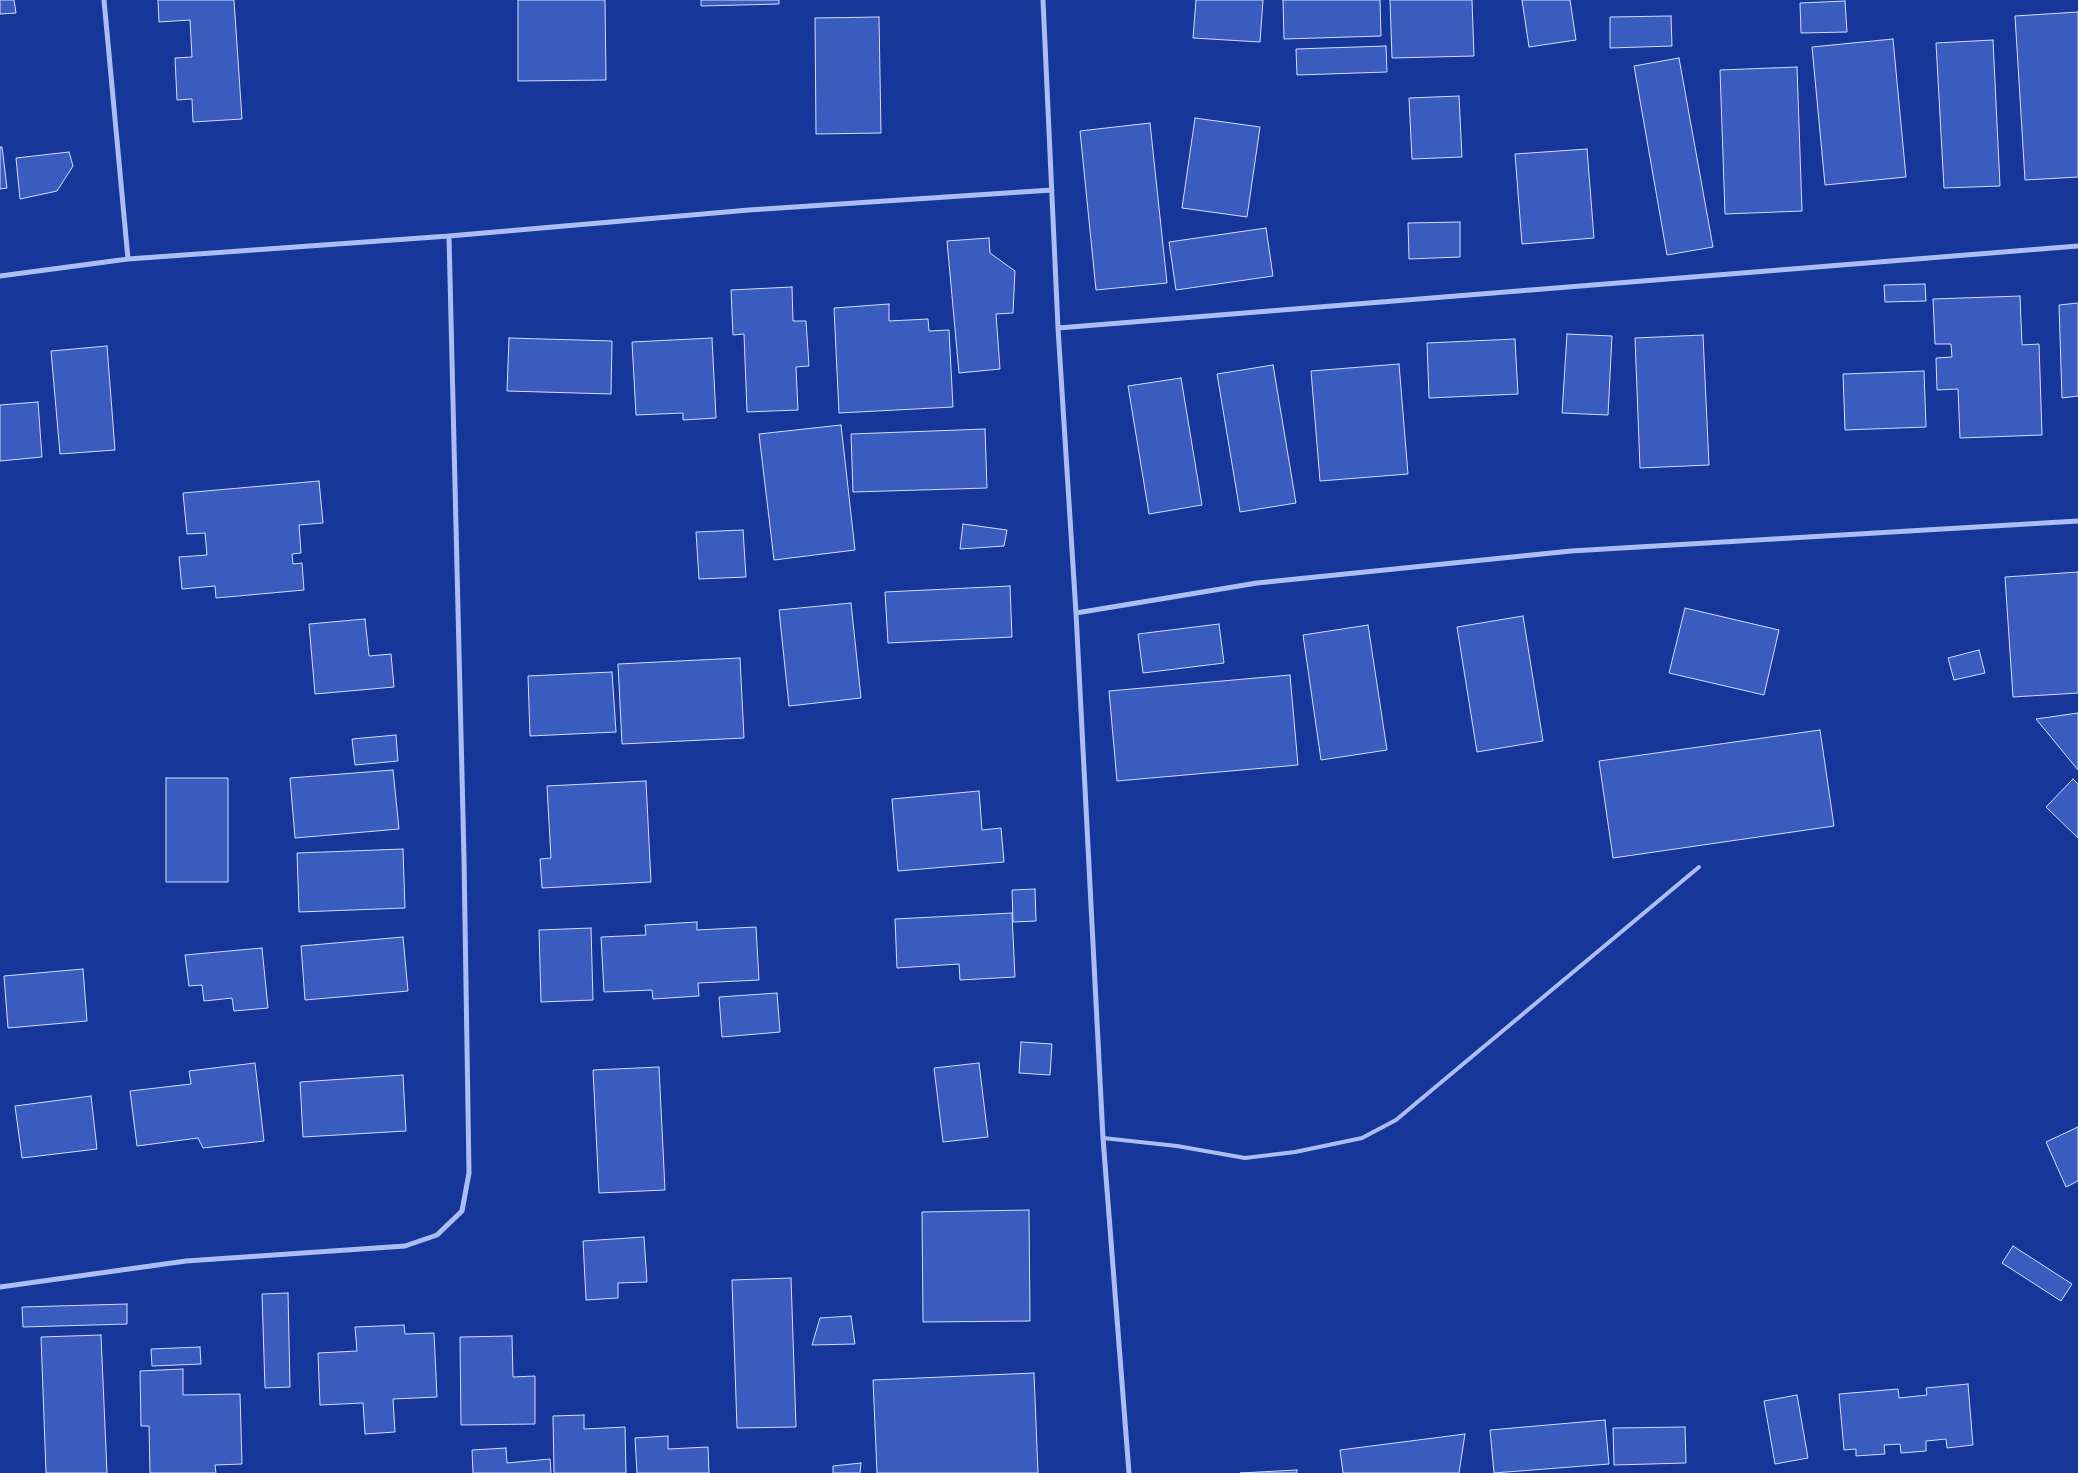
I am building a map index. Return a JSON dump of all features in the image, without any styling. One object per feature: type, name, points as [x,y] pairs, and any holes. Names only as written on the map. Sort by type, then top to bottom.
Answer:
[{"type":"street","points":[[104,0],[128,259]]},
{"type":"street","points":[[1044,0],[1058,328],[1076,613],[1103,1138],[1129,1473]]},
{"type":"street","points":[[0,276],[128,259],[449,236],[749,210],[1052,190]]},
{"type":"street","points":[[0,1287],[186,1261],[405,1246],[437,1235],[462,1211],[469,1173],[466,937],[449,236]]},
{"type":"street","points":[[1058,328],[2078,246]]},
{"type":"street","points":[[1076,613],[1257,583],[1562,552],[2078,521]]},
{"type":"lane","points":[[1103,1138],[1177,1146],[1244,1158],[1295,1152],[1362,1138],[1396,1120],[1699,867]]},
{"type":"building","points":[[0,0],[14,0],[16,13],[0,14]]},
{"type":"building","points":[[158,0],[234,0],[242,119],[193,122],[192,99],[177,100],[175,58],[192,57],[190,20],[159,22]]},
{"type":"building","points":[[518,0],[605,0],[606,80],[518,81]]},
{"type":"building","points":[[701,0],[779,0],[779,4],[701,6]]},
{"type":"building","points":[[1196,0],[1263,0],[1260,42],[1193,38]]},
{"type":"building","points":[[1283,0],[1380,0],[1381,36],[1284,39]]},
{"type":"building","points":[[1390,0],[1472,0],[1474,56],[1392,58]]},
{"type":"building","points":[[1522,0],[1570,0],[1576,40],[1529,47]]},
{"type":"building","points":[[1845,1],[1847,32],[1801,33],[1800,3]]},
{"type":"building","points":[[2078,12],[2078,177],[2025,180],[2015,16]]},
{"type":"building","points":[[1671,16],[1672,46],[1610,48],[1610,17]]},
{"type":"building","points":[[879,17],[881,133],[816,134],[815,18]]},
{"type":"building","points":[[1893,39],[1906,177],[1825,185],[1812,47]]},
{"type":"building","points":[[1993,40],[2000,186],[1944,188],[1936,43]]},
{"type":"building","points":[[1386,46],[1387,72],[1297,75],[1296,49]]},
{"type":"building","points":[[1679,58],[1713,247],[1667,255],[1634,66]]},
{"type":"building","points":[[1797,67],[1802,211],[1725,214],[1720,70]]},
{"type":"building","points":[[1459,96],[1462,157],[1412,159],[1409,98]]},
{"type":"building","points":[[1195,118],[1260,127],[1247,217],[1182,208]]},
{"type":"building","points":[[1150,123],[1167,283],[1096,290],[1080,131]]},
{"type":"building","points":[[0,147],[2,147],[7,188],[0,189]]},
{"type":"building","points":[[1587,149],[1594,238],[1522,244],[1515,154]]},
{"type":"building","points":[[69,152],[73,166],[57,191],[20,199],[16,158]]},
{"type":"building","points":[[1460,222],[1460,257],[1409,259],[1408,223]]},
{"type":"building","points":[[1266,228],[1273,276],[1176,290],[1169,242]]},
{"type":"building","points":[[989,238],[990,253],[1015,271],[1013,313],[996,314],[1000,369],[959,373],[947,241]]},
{"type":"building","points":[[1925,284],[1926,301],[1885,302],[1884,285]]},
{"type":"building","points":[[792,287],[793,321],[806,321],[809,366],[796,367],[798,410],[747,412],[744,334],[733,335],[731,290]]},
{"type":"building","points":[[2020,296],[2022,345],[2039,344],[2042,435],[1960,438],[1958,389],[1937,390],[1936,358],[1952,357],[1951,344],[1935,344],[1933,299]]},
{"type":"building","points":[[2078,303],[2078,396],[2062,398],[2059,305]]},
{"type":"building","points":[[889,304],[889,321],[928,319],[929,331],[949,330],[953,407],[839,413],[834,308]]},
{"type":"building","points":[[1567,334],[1612,336],[1608,415],[1562,413]]},
{"type":"building","points":[[1703,335],[1709,465],[1640,468],[1635,338]]},
{"type":"building","points":[[509,338],[612,341],[611,394],[507,391]]},
{"type":"building","points":[[712,338],[716,418],[683,420],[683,413],[636,415],[632,342]]},
{"type":"building","points":[[1515,339],[1518,394],[1429,398],[1427,343]]},
{"type":"building","points":[[107,346],[115,450],[60,454],[51,351]]},
{"type":"building","points":[[1399,364],[1408,474],[1320,481],[1311,371]]},
{"type":"building","points":[[1273,365],[1296,503],[1240,512],[1217,374]]},
{"type":"building","points":[[1924,371],[1926,427],[1845,430],[1843,374]]},
{"type":"building","points":[[1181,378],[1202,505],[1149,514],[1128,386]]},
{"type":"building","points":[[38,402],[42,457],[0,461],[0,405]]},
{"type":"building","points":[[841,425],[855,550],[774,560],[759,434]]},
{"type":"building","points":[[985,429],[987,488],[853,492],[851,434]]},
{"type":"building","points":[[319,481],[323,523],[299,525],[301,553],[292,554],[293,564],[302,563],[304,590],[216,598],[215,586],[182,589],[179,557],[207,555],[205,533],[187,534],[183,493]]},
{"type":"building","points":[[963,524],[1007,530],[1004,546],[960,549]]},
{"type":"building","points":[[743,530],[746,577],[699,579],[696,532]]},
{"type":"building","points":[[2078,572],[2078,693],[2013,697],[2005,577]]},
{"type":"building","points":[[1010,586],[1012,637],[888,643],[885,592]]},
{"type":"building","points":[[851,603],[861,698],[789,706],[779,610]]},
{"type":"building","points":[[1685,608],[1779,630],[1764,695],[1669,673]]},
{"type":"building","points":[[1523,616],[1543,741],[1477,752],[1457,627]]},
{"type":"building","points":[[365,619],[369,656],[391,654],[394,687],[315,694],[309,624]]},
{"type":"building","points":[[1219,624],[1224,663],[1143,673],[1138,634]]},
{"type":"building","points":[[1368,625],[1387,750],[1321,760],[1303,635]]},
{"type":"building","points":[[1979,650],[1985,673],[1954,680],[1948,658]]},
{"type":"building","points":[[740,658],[744,738],[622,744],[618,664]]},
{"type":"building","points":[[612,672],[616,732],[530,736],[528,676]]},
{"type":"building","points":[[1290,675],[1298,765],[1117,781],[1109,691]]},
{"type":"building","points":[[2078,713],[2078,770],[2036,719]]},
{"type":"building","points":[[1820,730],[1834,826],[1613,858],[1599,761]]},
{"type":"building","points":[[396,735],[398,761],[355,765],[352,739]]},
{"type":"building","points":[[393,770],[399,829],[295,838],[290,778]]},
{"type":"building","points":[[166,778],[228,778],[228,882],[166,882]]},
{"type":"building","points":[[2073,779],[2078,784],[2078,838],[2046,807]]},
{"type":"building","points":[[646,781],[651,882],[542,888],[540,859],[551,858],[547,786]]},
{"type":"building","points":[[979,791],[982,830],[1001,828],[1004,862],[898,871],[892,799]]},
{"type":"building","points":[[403,849],[405,908],[299,912],[297,853]]},
{"type":"building","points":[[1035,889],[1036,921],[1013,922],[1012,890]]},
{"type":"building","points":[[1012,913],[1015,977],[960,980],[959,964],[897,968],[895,919]]},
{"type":"building","points":[[697,922],[697,930],[756,927],[759,980],[698,983],[699,996],[653,999],[652,990],[604,992],[601,937],[646,935],[645,925]]},
{"type":"building","points":[[591,928],[593,1000],[541,1002],[539,930]]},
{"type":"building","points":[[403,937],[408,991],[305,1000],[301,946]]},
{"type":"building","points":[[262,948],[268,1008],[234,1011],[232,998],[204,1001],[202,985],[189,986],[185,955]]},
{"type":"building","points":[[83,969],[87,1021],[8,1028],[4,976]]},
{"type":"building","points":[[777,993],[780,1032],[722,1037],[719,997]]},
{"type":"building","points":[[1021,1042],[1052,1044],[1050,1075],[1019,1073]]},
{"type":"building","points":[[255,1063],[264,1141],[203,1148],[198,1138],[137,1146],[130,1091],[191,1084],[189,1071]]},
{"type":"building","points":[[979,1063],[988,1137],[943,1142],[934,1068]]},
{"type":"building","points":[[659,1067],[665,1190],[599,1193],[593,1070]]},
{"type":"building","points":[[403,1075],[406,1131],[303,1137],[300,1082]]},
{"type":"building","points":[[91,1096],[97,1149],[22,1158],[15,1106]]},
{"type":"building","points":[[2078,1127],[2078,1181],[2066,1187],[2046,1142]]},
{"type":"building","points":[[1029,1210],[1030,1321],[923,1322],[922,1212]]},
{"type":"building","points":[[644,1237],[647,1282],[618,1283],[618,1298],[586,1300],[583,1241]]},
{"type":"building","points":[[2013,1246],[2072,1284],[2061,1301],[2002,1263]]},
{"type":"building","points":[[791,1278],[796,1427],[737,1428],[732,1280]]},
{"type":"building","points":[[288,1293],[290,1387],[265,1388],[262,1294]]},
{"type":"building","points":[[127,1304],[127,1324],[23,1327],[22,1307]]},
{"type":"building","points":[[851,1316],[855,1344],[812,1345],[820,1318]]},
{"type":"building","points":[[404,1325],[405,1334],[434,1333],[437,1397],[393,1399],[395,1432],[365,1434],[363,1403],[320,1405],[318,1353],[357,1351],[355,1327]]},
{"type":"building","points":[[101,1335],[107,1473],[46,1473],[41,1337]]},
{"type":"building","points":[[512,1336],[513,1377],[535,1376],[535,1424],[461,1425],[460,1337]]},
{"type":"building","points":[[200,1347],[201,1364],[152,1366],[151,1349]]},
{"type":"building","points":[[183,1369],[183,1395],[240,1394],[242,1464],[215,1465],[216,1473],[150,1473],[149,1426],[141,1426],[140,1371]]},
{"type":"building","points":[[1034,1373],[1038,1473],[877,1473],[873,1380]]},
{"type":"building","points":[[1968,1384],[1973,1445],[1947,1448],[1946,1439],[1926,1441],[1926,1451],[1901,1453],[1900,1444],[1884,1445],[1885,1454],[1856,1456],[1856,1449],[1844,1450],[1839,1394],[1898,1389],[1899,1398],[1927,1395],[1926,1388]]},
{"type":"building","points":[[1797,1395],[1808,1458],[1775,1464],[1764,1401]]},
{"type":"building","points":[[584,1415],[584,1429],[625,1427],[626,1473],[554,1473],[553,1416]]},
{"type":"building","points":[[1605,1420],[1609,1464],[1494,1473],[1490,1430]]},
{"type":"building","points":[[1685,1427],[1686,1463],[1614,1465],[1613,1428]]},
{"type":"building","points":[[1465,1434],[1459,1473],[1343,1473],[1340,1450]]},
{"type":"building","points":[[668,1436],[668,1449],[708,1447],[709,1473],[637,1473],[635,1438]]},
{"type":"building","points":[[506,1448],[507,1463],[550,1459],[551,1473],[473,1473],[472,1450]]},
{"type":"building","points":[[861,1463],[860,1473],[833,1473],[833,1466]]},
{"type":"building","points":[[1297,1470],[1297,1473],[1240,1473]]}]
